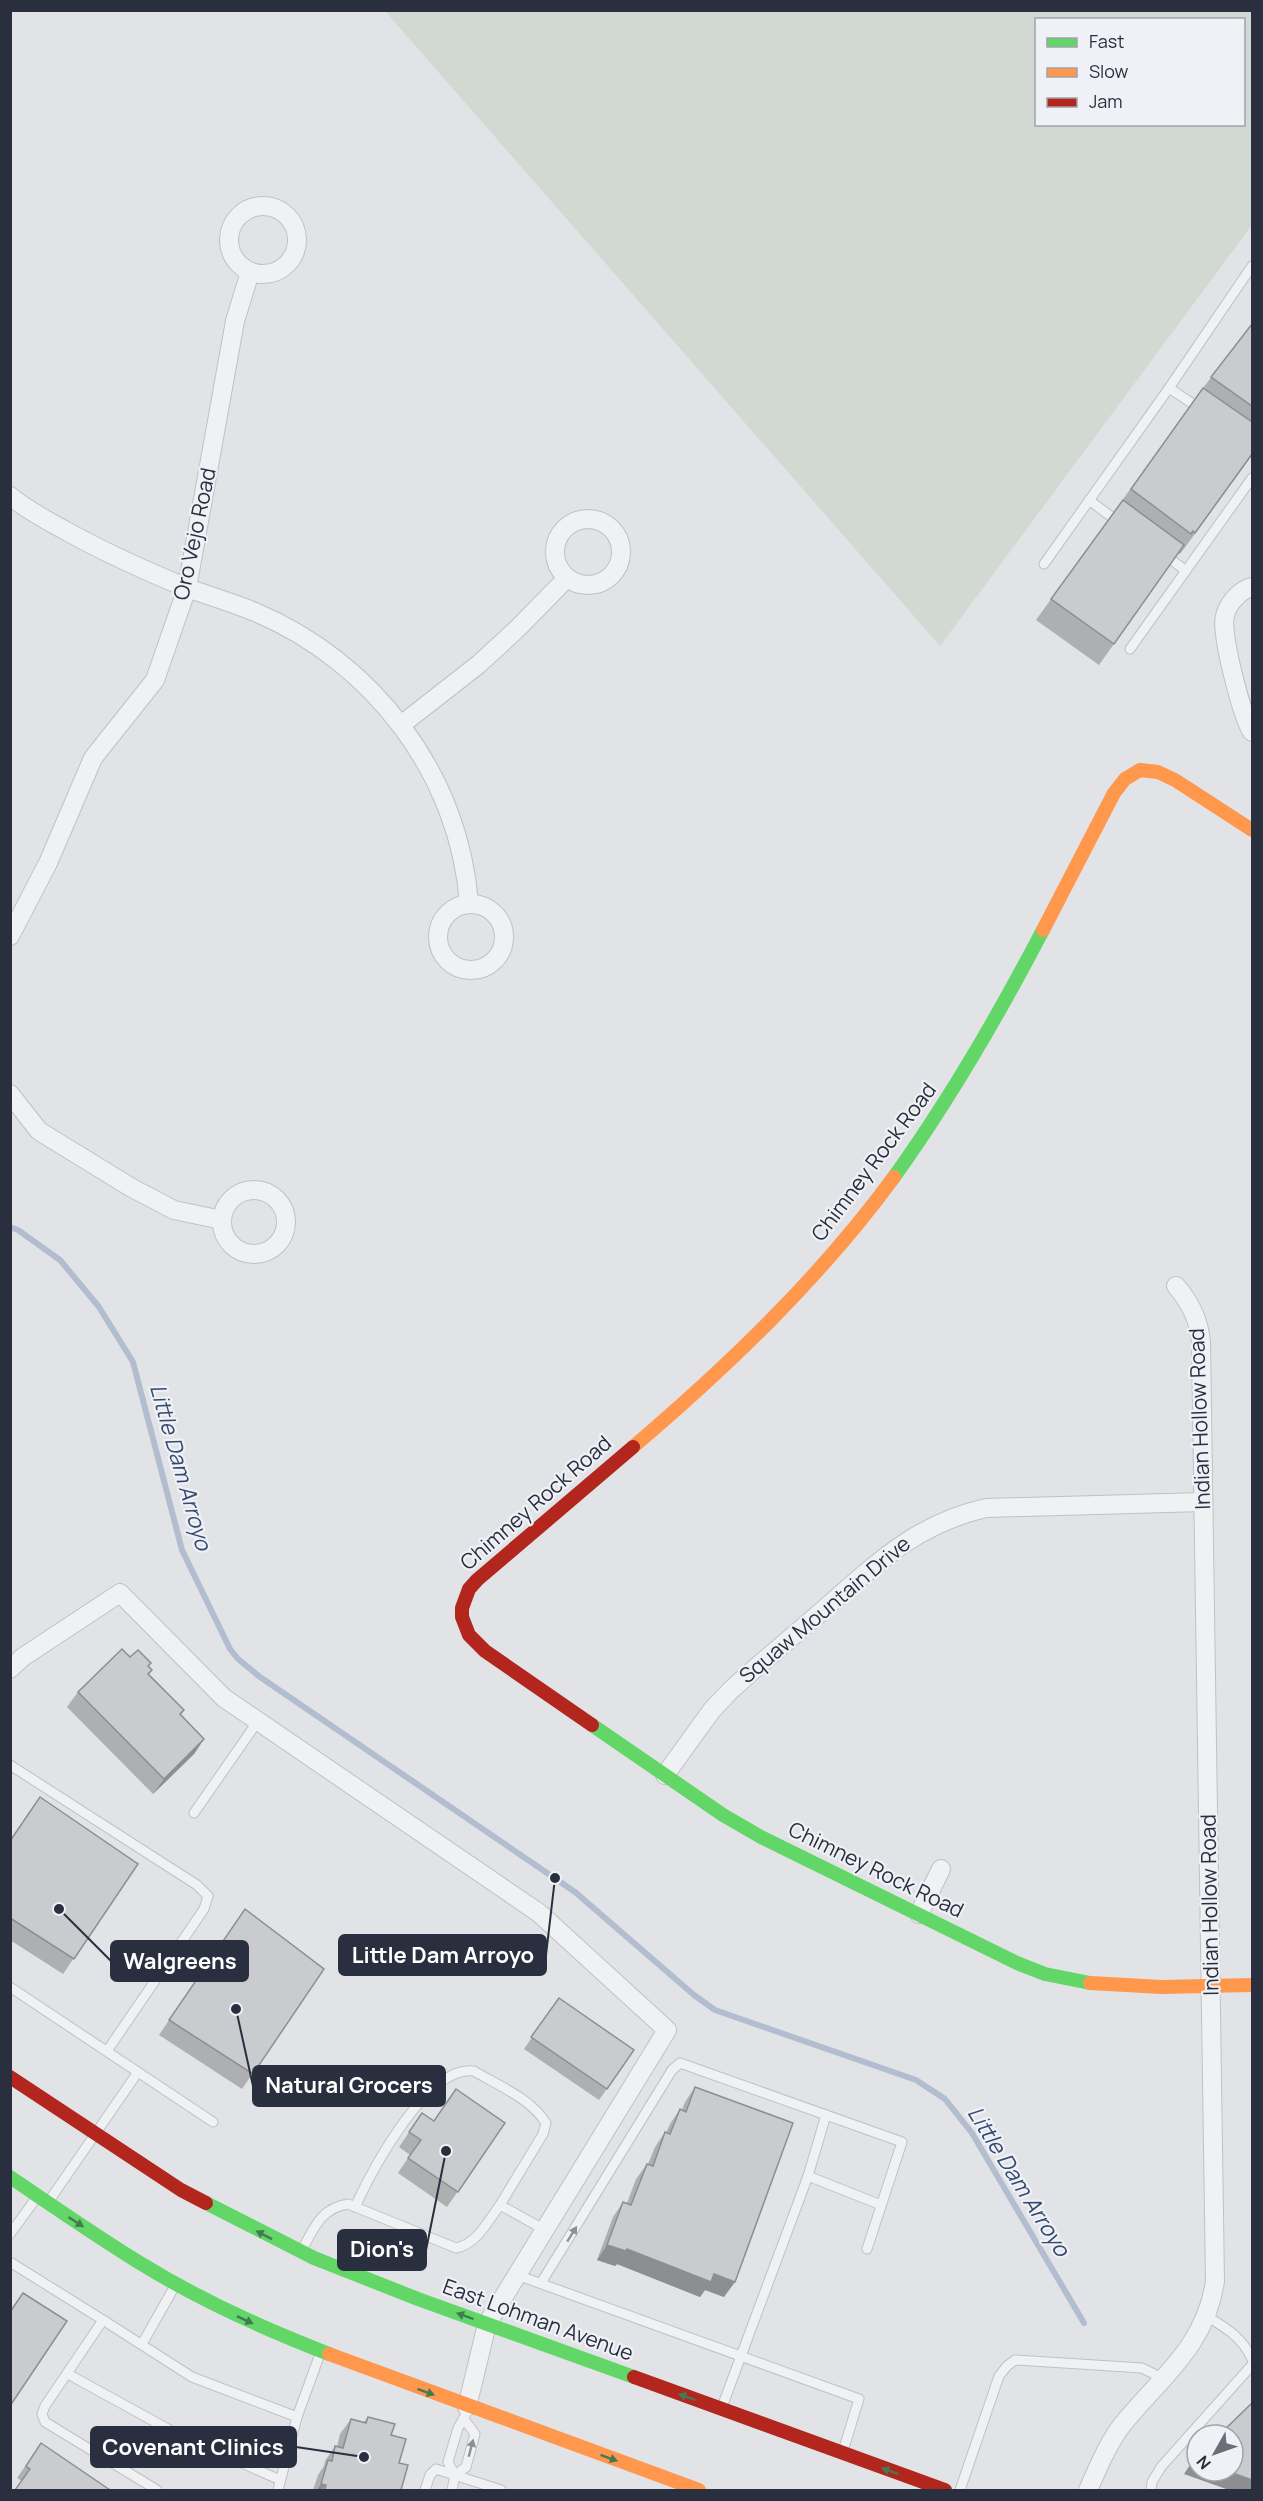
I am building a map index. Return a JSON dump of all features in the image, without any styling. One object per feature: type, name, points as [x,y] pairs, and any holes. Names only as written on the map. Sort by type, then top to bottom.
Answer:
[{"type":"street","name":"Oro Vejo Road","points":[[10,936],[48,863],[93,758],[155,680],[187,588],[236,321],[250,272]]},
{"type":"street","points":[[10,496],[26,509],[101,550],[187,588],[257,613],[309,641],[358,678],[401,724],[427,765],[450,815],[465,866],[469,904]]},
{"type":"street","points":[[401,724],[479,664],[567,578]]},
{"type":"street","points":[[1252,587],[1244,590],[1232,601],[1227,608],[1224,624],[1241,706],[1252,732]]},
{"type":"street","name":"Chimney Rock Road","points":[[1252,830],[1167,775],[1140,770],[1125,779],[1114,793],[960,1079],[912,1154],[854,1230],[802,1289],[729,1362],[477,1580],[466,1593],[462,1607],[463,1623],[477,1645],[665,1775],[751,1831],[1031,1969],[1076,1983],[1107,1987],[1252,1985]]},
{"type":"street","points":[[10,1094],[39,1131],[132,1188],[174,1210],[222,1220]]},
{"type":"street","name":"Indian Hollow Road","points":[[1088,2490],[1106,2450],[1121,2426],[1186,2353],[1206,2315],[1214,2293],[1216,2268],[1200,1331],[1192,1308],[1176,1286]]},
{"type":"street","name":"Squaw Mountain Drive","points":[[665,1775],[712,1710],[729,1692],[885,1557],[927,1528],[957,1515],[986,1508],[1203,1502]]},
{"type":"street","points":[[10,1669],[40,1645],[120,1593],[224,1698],[539,1913],[667,2030],[487,2324],[466,2413]]},
{"type":"street","points":[[919,1914],[941,1869]]},
{"type":"street","name":"East Lohman Avenue","points":[[10,2077],[214,2209],[301,2252],[487,2324],[945,2490]]},
{"type":"street","points":[[10,2177],[176,2284],[252,2323],[466,2413],[699,2490]]},
{"type":"lane","points":[[1044,564],[1252,266]]},
{"type":"lane","points":[[1169,388],[1206,413]]},
{"type":"lane","points":[[1130,649],[1252,478]]},
{"type":"lane","points":[[1089,500],[1133,532]]},
{"type":"lane","points":[[1151,545],[1186,570]]},
{"type":"lane","points":[[194,1813],[258,1721]]},
{"type":"lane","points":[[10,1765],[197,1885],[208,1896],[204,1909],[106,2051]]},
{"type":"lane","points":[[10,1987],[213,2122]]},
{"type":"lane","points":[[541,2283],[672,2070],[680,2063],[902,2142],[867,2249]]},
{"type":"lane","points":[[301,2252],[320,2218],[337,2205],[348,2204],[355,2207],[456,2248],[466,2246],[500,2205],[543,2134],[546,2123],[538,2111],[526,2102],[474,2071],[465,2069],[454,2072],[439,2081],[423,2097],[377,2165],[355,2207]]},
{"type":"lane","points":[[10,2234],[96,2133],[138,2072]]},
{"type":"lane","points":[[721,2409],[808,2176],[826,2115]]},
{"type":"lane","points":[[808,2176],[882,2205]]},
{"type":"lane","points":[[500,2205],[545,2230]]},
{"type":"lane","points":[[10,2262],[192,2377],[297,2417]]},
{"type":"lane","points":[[518,2275],[859,2399],[842,2453]]},
{"type":"lane","points":[[142,2344],[176,2284]]},
{"type":"lane","points":[[1206,2315],[1235,2334],[1246,2345],[1252,2359]]},
{"type":"lane","points":[[103,2320],[45,2406],[42,2414],[45,2422],[157,2490]]},
{"type":"lane","points":[[278,2490],[297,2417],[321,2352]]},
{"type":"lane","points":[[960,2490],[999,2376],[1006,2366],[1015,2360],[1142,2368],[1164,2379]]},
{"type":"lane","points":[[1151,2490],[1152,2482],[1161,2466],[1252,2365]]},
{"type":"lane","points":[[68,2374],[177,2434],[280,2480]]},
{"type":"lane","points":[[455,2475],[466,2467],[474,2434],[466,2413]]},
{"type":"lane","points":[[452,2490],[455,2475],[448,2462],[458,2427],[466,2413]]},
{"type":"lane","points":[[425,2490],[432,2471],[436,2469],[501,2490]]},
{"type":"shaded area","points":[[385,11],[1252,11],[1252,225],[940,646]]},
{"type":"building","points":[[1252,324],[1252,406],[1211,377]]},
{"type":"building","points":[[1203,388],[1252,422],[1252,454],[1195,533],[1193,531],[1191,534],[1131,489]]},
{"type":"building","points":[[1123,500],[1184,545],[1114,644],[1051,599]]},
{"type":"building","points":[[122,1649],[130,1657],[138,1650],[151,1663],[148,1666],[152,1670],[148,1674],[184,1710],[180,1714],[204,1739],[164,1779],[78,1692]]},
{"type":"building","points":[[40,1797],[138,1864],[74,1959],[10,1918],[10,1841]]},
{"type":"building","points":[[245,1909],[324,1969],[253,2074],[169,2020]]},
{"type":"building","points":[[559,1998],[634,2050],[607,2089],[531,2037]]},
{"type":"building","points":[[695,2087],[793,2123],[735,2282],[714,2274],[711,2282],[627,2249],[626,2251],[607,2245],[623,2202],[631,2205],[647,2164],[653,2166],[665,2132],[670,2134],[680,2109],[686,2112]]},
{"type":"building","points":[[456,2089],[505,2123],[458,2192],[408,2158],[421,2140],[409,2132],[422,2113],[434,2121]]},
{"type":"building","points":[[23,2293],[67,2321],[10,2406],[10,2312]]},
{"type":"building","points":[[1252,2403],[1252,2480],[1245,2477],[1245,2423],[1231,2423]]},
{"type":"building","points":[[368,2417],[395,2424],[391,2435],[406,2439],[399,2463],[408,2465],[401,2490],[325,2490],[326,2485],[321,2484],[328,2460],[332,2461],[335,2446],[343,2448],[351,2419],[366,2423]]},
{"type":"building","points":[[41,2443],[110,2490],[15,2490],[30,2469],[26,2466]]},
{"type":"waterway","name":"Little Dam Arroyo","points":[[10,1227],[18,1230],[60,1260],[99,1307],[133,1362],[182,1550],[230,1649],[238,1659],[260,1677],[575,1892],[694,1995],[715,2010],[916,2080],[945,2099],[972,2133],[1084,2323]]},
{"type":"traffic: fast","points":[[894,1177],[935,1118],[973,1056],[1043,930]]},
{"type":"traffic: fast","points":[[592,1725],[723,1815],[761,1837],[1017,1963],[1045,1974],[1090,1983]]},
{"type":"traffic: fast","points":[[10,2177],[163,2277],[256,2324],[329,2354]]},
{"type":"traffic: fast","points":[[206,2203],[314,2258],[418,2299],[634,2377]]},
{"type":"traffic: slow","points":[[1043,930],[1114,793],[1125,779],[1140,770],[1158,772],[1175,780],[1252,830]]},
{"type":"traffic: slow","points":[[633,1447],[738,1353],[771,1320],[835,1250],[894,1177]]},
{"type":"traffic: slow","points":[[1090,1983],[1162,1987],[1252,1985]]},
{"type":"traffic: slow","points":[[329,2354],[699,2490]]},
{"type":"traffic: jam","points":[[592,1725],[485,1651],[469,1635],[462,1617],[462,1608],[469,1589],[477,1580],[633,1447]]},
{"type":"traffic: jam","points":[[10,2077],[181,2190],[206,2203]]},
{"type":"traffic: jam","points":[[634,2377],[945,2490]]},
{"type":"place","name":"Little Dam Arroyo","points":[[555,1878]]},
{"type":"place","name":"Walgreens","points":[[59,1909]]},
{"type":"place","name":"Natural Grocers","points":[[236,2009]]},
{"type":"place","name":"Dion's","points":[[446,2151]]},
{"type":"place","name":"Covenant Clinics","points":[[364,2457]]}]
